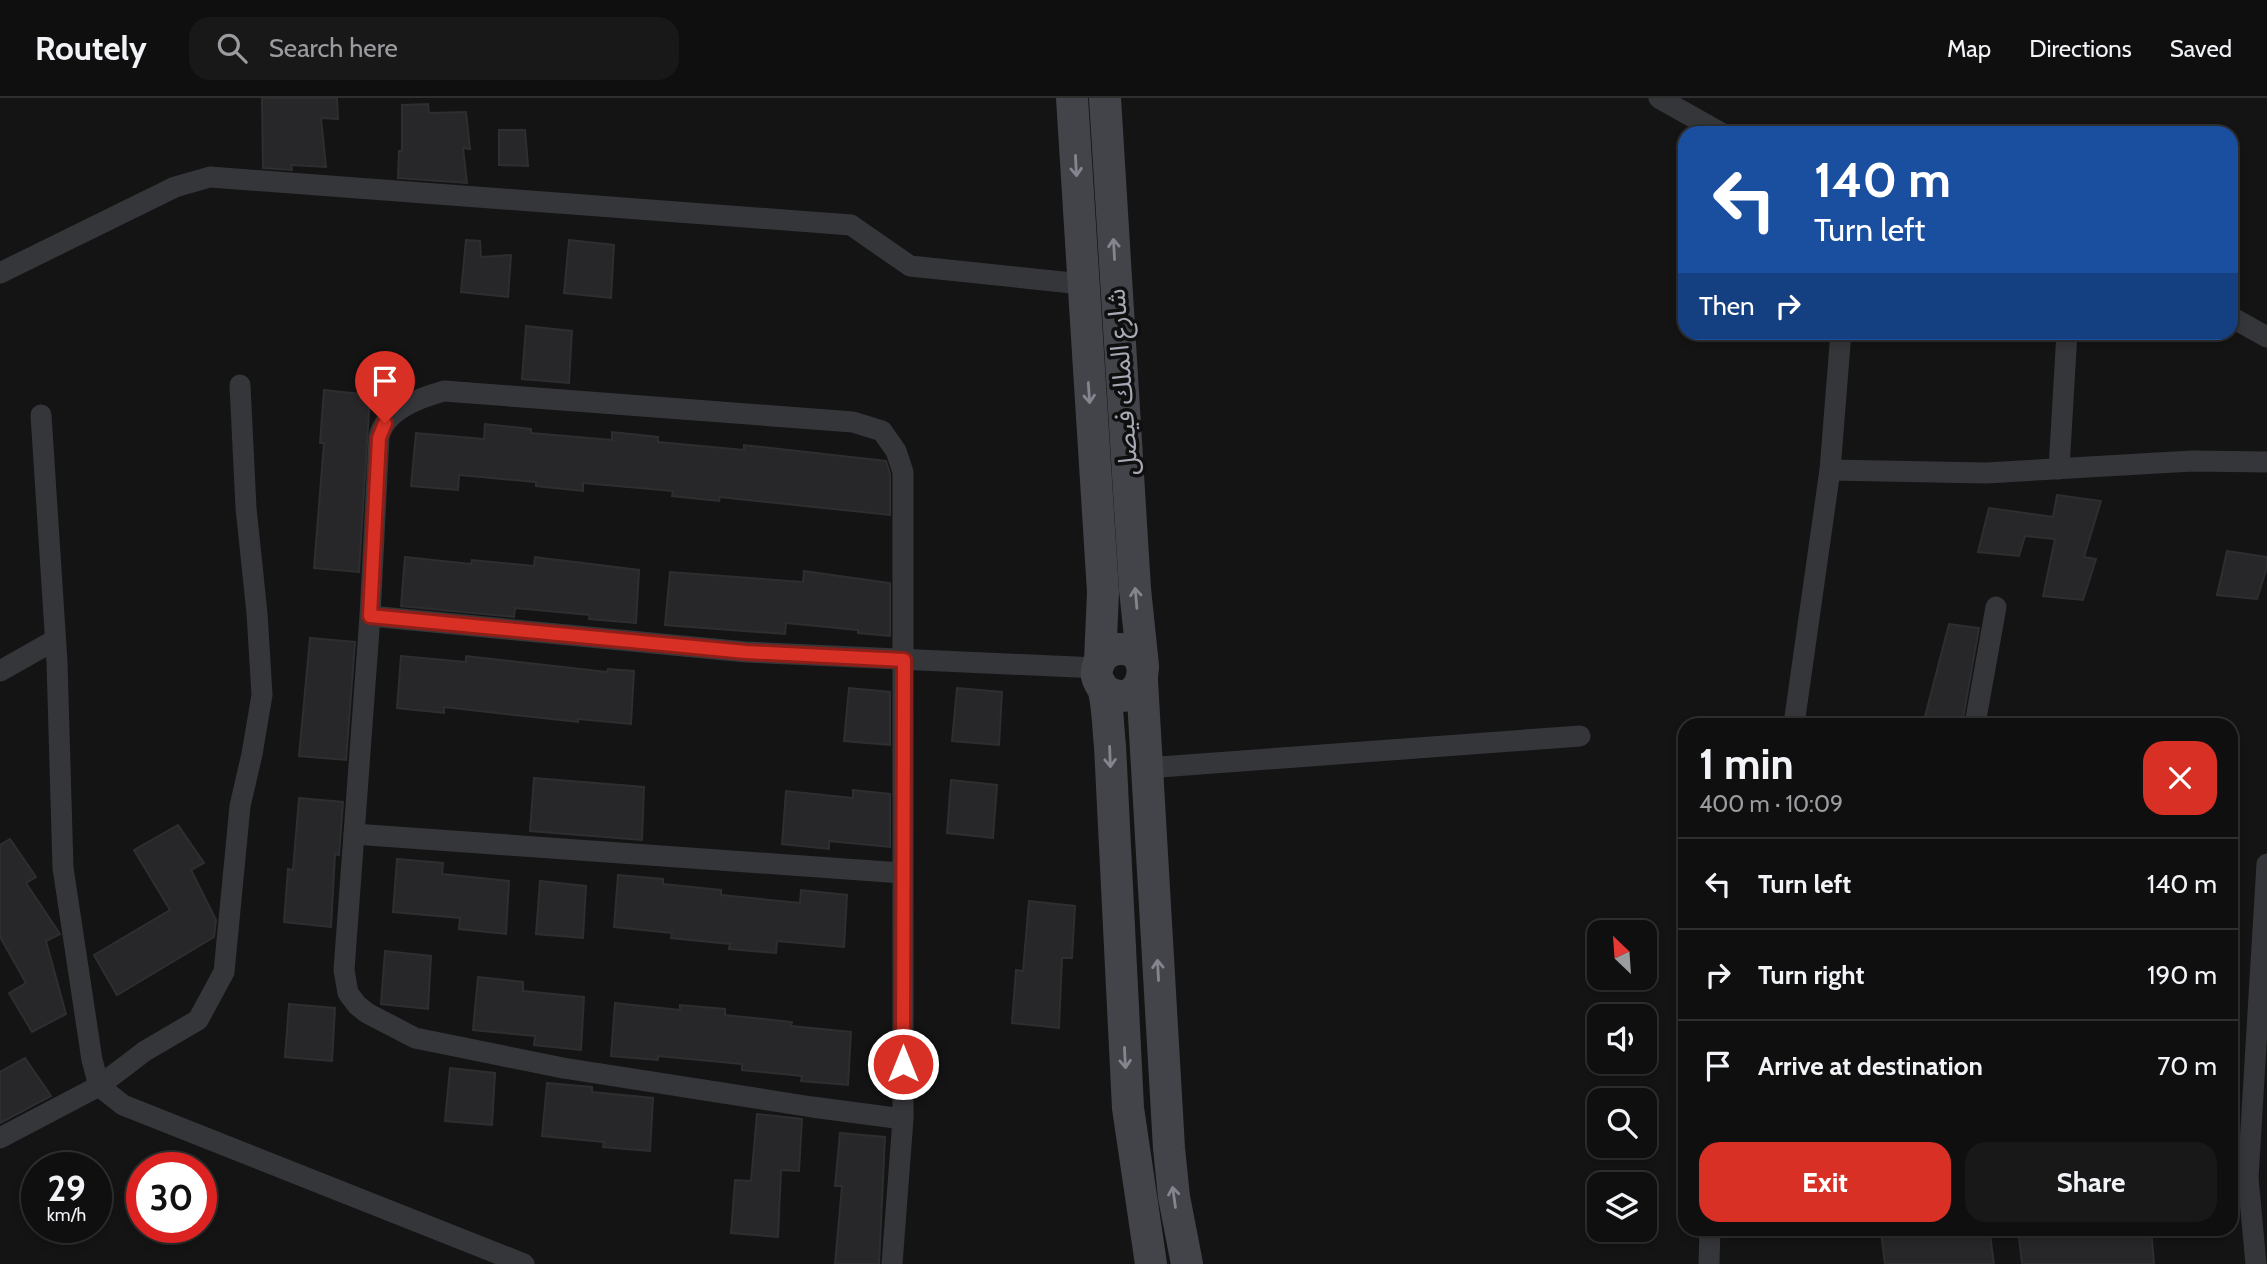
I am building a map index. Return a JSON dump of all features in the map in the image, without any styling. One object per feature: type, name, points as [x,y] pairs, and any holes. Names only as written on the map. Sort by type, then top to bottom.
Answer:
[{"type":"main road","name":"شارع الملك فيصل","points":[[1072,98],[1102,593],[1100,673],[1110,746],[1128,1108],[1151,1264]]},
{"type":"main road","name":"شارع الملك فيصل","points":[[1105,98],[1142,674],[1168,1148],[1187,1264]]},
{"type":"main road","points":[[1100,673],[1111,651],[1126,650],[1133,653],[1142,674]]},
{"type":"street","points":[[1659,98],[1709,126]]},
{"type":"street","points":[[0,273],[175,187],[210,177],[851,225],[910,266],[1083,284]]},
{"type":"street","points":[[2238,321],[2267,337]]},
{"type":"street","points":[[1795,718],[1829,470],[1840,340]]},
{"type":"street","points":[[2059,469],[2067,340]]},
{"type":"street","points":[[0,1138],[99,1086],[145,1051],[198,1020],[224,972],[240,806],[262,695],[246,508],[240,385]]},
{"type":"street","points":[[892,1264],[903,1119],[903,472],[896,452],[882,431],[853,422],[444,391],[421,398],[388,419],[380,433],[370,616],[344,970],[345,985],[352,999],[363,1010],[407,1035],[563,1068],[903,1119]]},
{"type":"street","points":[[41,415],[55,640],[63,868],[92,1060],[99,1086],[123,1104],[524,1264]]},
{"type":"street","points":[[1829,470],[1986,473],[2192,461],[2267,462]]},
{"type":"street","points":[[1976,718],[1996,607]]},
{"type":"street","points":[[370,616],[746,652],[1100,673]]},
{"type":"street","points":[[0,671],[55,640]]},
{"type":"street","points":[[1146,768],[1580,736]]},
{"type":"street","points":[[354,834],[902,873]]},
{"type":"street","points":[[2256,1264],[2240,1178],[2267,864]]},
{"type":"street","points":[[1709,1264],[1710,1236]]},
{"type":"building","points":[[262,98],[337,98],[338,119],[321,118],[326,167],[291,165],[292,170],[263,168]]},
{"type":"building","points":[[428,104],[429,113],[466,112],[470,149],[463,148],[467,183],[398,178],[399,151],[402,151],[402,105]]},
{"type":"building","points":[[499,130],[525,130],[528,166],[499,165]]},
{"type":"building","points":[[466,240],[480,241],[481,257],[511,255],[508,297],[461,292]]},
{"type":"building","points":[[569,240],[614,245],[611,298],[564,293]]},
{"type":"building","points":[[526,326],[572,331],[569,383],[522,379]]},
{"type":"building","points":[[324,390],[370,395],[359,572],[314,568],[324,443],[320,443]]},
{"type":"building","points":[[485,424],[531,429],[531,433],[612,440],[612,432],[658,437],[658,442],[744,450],[744,445],[886,461],[890,474],[890,515],[720,497],[719,501],[672,496],[673,491],[583,483],[583,491],[536,486],[536,482],[459,475],[458,490],[411,486],[416,433],[484,439]]},
{"type":"building","points":[[2057,495],[2101,501],[2084,557],[2096,559],[2083,600],[2043,596],[2055,539],[2025,536],[2019,556],[1978,552],[1989,508],[2053,517]]},
{"type":"building","points":[[2227,551],[2267,557],[2267,567],[2257,599],[2217,595]]},
{"type":"building","points":[[405,557],[471,564],[472,560],[534,566],[535,557],[639,570],[636,623],[589,619],[590,615],[515,608],[514,617],[401,606]]},
{"type":"building","points":[[804,571],[890,583],[890,636],[786,623],[785,634],[665,625],[670,572],[803,582]]},
{"type":"building","points":[[1949,624],[1979,628],[1963,718],[1925,718]]},
{"type":"building","points":[[310,638],[355,642],[346,760],[299,756]]},
{"type":"building","points":[[401,656],[466,662],[466,656],[607,672],[608,669],[634,671],[631,724],[578,719],[578,722],[444,707],[444,713],[397,708]]},
{"type":"building","points":[[849,688],[890,692],[890,745],[844,741]]},
{"type":"building","points":[[957,688],[1002,692],[999,745],[952,741]]},
{"type":"building","points":[[534,778],[644,787],[642,840],[530,831]]},
{"type":"building","points":[[951,780],[997,785],[993,838],[947,833]]},
{"type":"building","points":[[853,790],[890,794],[890,847],[829,841],[829,849],[782,844],[786,791],[853,798]]},
{"type":"building","points":[[299,798],[343,802],[339,855],[335,854],[331,927],[284,922],[288,869],[293,870]]},
{"type":"building","points":[[178,825],[204,863],[191,870],[216,920],[214,937],[117,995],[94,955],[170,910],[134,850]]},
{"type":"building","points":[[10,839],[36,877],[26,883],[60,934],[46,941],[66,1014],[32,1032],[9,993],[26,983],[0,937],[0,845]]},
{"type":"building","points":[[397,859],[443,863],[442,874],[509,881],[506,934],[459,929],[460,918],[393,912]]},
{"type":"building","points":[[618,875],[663,879],[663,884],[721,890],[721,895],[800,903],[801,890],[847,895],[844,947],[777,941],[776,953],[729,949],[730,944],[671,938],[672,933],[614,927]]},
{"type":"building","points":[[540,881],[586,886],[583,938],[536,934]]},
{"type":"building","points":[[1029,901],[1075,906],[1072,958],[1062,958],[1059,1028],[1012,1023],[1016,970],[1023,971]]},
{"type":"building","points":[[385,951],[431,956],[428,1009],[381,1004]]},
{"type":"building","points":[[478,977],[523,982],[523,991],[584,997],[581,1050],[534,1045],[535,1036],[473,1030]]},
{"type":"building","points":[[615,1003],[680,1010],[680,1005],[725,1009],[725,1015],[851,1032],[848,1085],[801,1081],[802,1076],[742,1070],[742,1064],[658,1056],[658,1060],[611,1056]]},
{"type":"building","points":[[289,1004],[335,1008],[332,1061],[285,1057]]},
{"type":"building","points":[[25,1058],[51,1096],[0,1123],[0,1072]]},
{"type":"building","points":[[450,1068],[495,1073],[492,1125],[445,1121]]},
{"type":"building","points":[[547,1083],[592,1087],[592,1092],[653,1098],[650,1151],[603,1147],[604,1142],[542,1136]]},
{"type":"building","points":[[757,1114],[802,1119],[799,1171],[781,1170],[778,1237],[731,1233],[735,1180],[751,1181]]},
{"type":"building","points":[[840,1133],[885,1137],[879,1264],[835,1264],[842,1186],[835,1186]]},
{"type":"building","points":[[1882,1236],[1990,1236],[1994,1264],[1885,1264]]},
{"type":"building","points":[[2019,1236],[2152,1236],[2154,1264],[2022,1264]]},
{"type":"route","points":[[385,423],[379,438],[370,616],[746,652],[904,660],[903,1064]]}]
